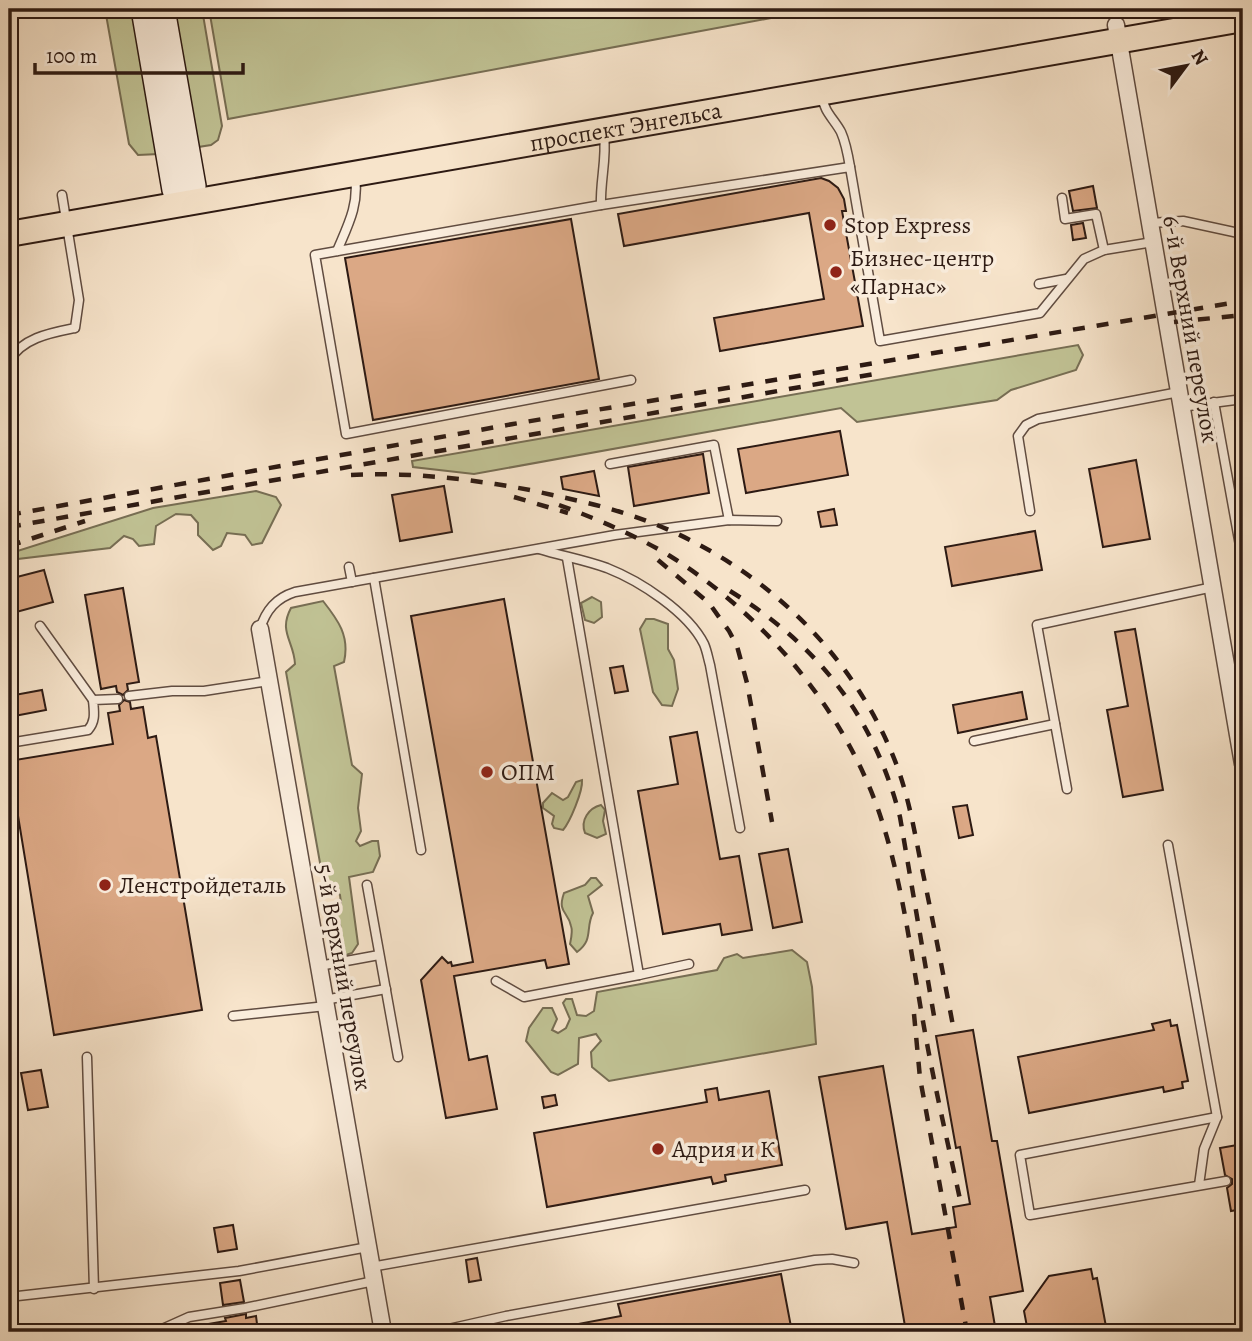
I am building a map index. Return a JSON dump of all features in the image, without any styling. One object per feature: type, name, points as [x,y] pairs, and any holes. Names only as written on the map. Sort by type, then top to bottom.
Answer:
[{"type":"main road","name":"проспект Энгельса","points":[[9,218],[185,193],[354,174],[821,92],[1117,33],[1198,10]]},
{"type":"main road","name":"проспект Энгельса","points":[[185,193],[1117,33],[1243,19]]},
{"type":"main road","name":"проспект Энгельса","points":[[9,234],[64,209]]},
{"type":"street","points":[[143,9],[185,193]]},
{"type":"street","points":[[163,9],[185,193]]},
{"type":"street","name":"6-й Верхний переулок","points":[[1117,33],[1213,587],[1236,676],[1243,764]]},
{"type":"street","name":"5-й Верхний переулок","points":[[260,629],[383,1332]]},
{"type":"lane","points":[[821,92],[823,107],[840,130],[850,167],[880,341],[1040,313],[1084,259],[1104,250],[1153,243]]},
{"type":"lane","points":[[601,205],[606,151],[604,130]]},
{"type":"lane","points":[[631,380],[346,434],[315,255],[601,205],[850,167]]},
{"type":"lane","points":[[337,251],[355,209],[357,193],[354,174]]},
{"type":"lane","points":[[1062,198],[1065,219],[1096,214],[1104,250]]},
{"type":"lane","points":[[9,361],[16,348],[46,334],[75,328],[79,300],[64,209]]},
{"type":"lane","points":[[1150,223],[1183,221],[1243,234]]},
{"type":"lane","points":[[1039,284],[1066,279]]},
{"type":"lane","points":[[1030,511],[1018,436],[1026,425],[1038,419],[1180,399],[1214,402],[1243,399]]},
{"type":"lane","points":[[1214,402],[1243,562]]},
{"type":"lane","points":[[610,464],[715,444],[729,520]]},
{"type":"lane","points":[[260,629],[269,609],[286,595],[615,535],[729,520],[777,522]]},
{"type":"lane","points":[[536,548],[608,569],[631,580],[675,610],[695,629],[704,645],[710,665],[740,828]]},
{"type":"lane","points":[[567,558],[639,975]]},
{"type":"lane","points":[[349,566],[352,582]]},
{"type":"lane","points":[[374,578],[421,850]]},
{"type":"lane","points":[[1067,789],[1037,625],[1213,587]]},
{"type":"lane","points":[[9,743],[88,730],[95,718],[93,700],[40,626]]},
{"type":"lane","points":[[129,696],[172,691],[204,691],[269,681]]},
{"type":"lane","points":[[93,700],[118,699]]},
{"type":"lane","points":[[974,741],[1055,724]]},
{"type":"lane","points":[[1168,845],[1217,1117],[1204,1149],[1199,1185]]},
{"type":"lane","points":[[367,885],[398,1057]]},
{"type":"lane","points":[[319,966],[379,955]]},
{"type":"lane","points":[[496,981],[524,997],[689,964]]},
{"type":"lane","points":[[233,1016],[325,1003],[386,989]]},
{"type":"lane","points":[[87,1057],[94,1289]]},
{"type":"lane","points":[[1217,1117],[1020,1155],[1030,1215],[1226,1181]]},
{"type":"lane","points":[[147,1332],[160,1331],[189,1317],[245,1308],[372,1274],[805,1190]]},
{"type":"lane","points":[[9,1297],[239,1271],[368,1247]]},
{"type":"lane","points":[[435,1332],[506,1316],[815,1260],[832,1259],[854,1264]]},
{"type":"green space","points":[[105,9],[133,9],[159,154],[138,155],[129,144]]},
{"type":"green space","points":[[173,9],[202,9],[222,126],[218,140],[211,145],[198,147]]},
{"type":"green space","points":[[209,9],[819,9],[228,119]]},
{"type":"green space","points":[[1078,345],[1083,355],[1076,370],[1011,390],[997,400],[857,422],[841,408],[474,474],[413,467],[412,461]]},
{"type":"green space","points":[[256,491],[276,497],[281,505],[262,543],[252,545],[245,535],[227,533],[221,546],[213,550],[198,535],[198,523],[191,515],[176,514],[156,526],[154,544],[139,546],[133,539],[124,536],[110,548],[9,560],[11,553],[153,508]]},
{"type":"green space","points":[[592,597],[601,602],[602,617],[594,623],[585,620],[581,603]]},
{"type":"green space","points":[[323,601],[344,636],[344,662],[334,666],[352,765],[362,774],[358,808],[361,831],[356,841],[360,846],[378,841],[380,856],[373,872],[349,877],[358,944],[352,953],[340,957],[335,951],[338,944],[333,938],[334,931],[341,930],[339,920],[332,916],[333,909],[341,903],[340,895],[322,874],[286,672],[295,664],[286,630],[287,616],[291,608]]},
{"type":"green space","points":[[646,619],[668,624],[668,649],[674,660],[678,689],[672,706],[662,705],[653,692],[640,629]]},
{"type":"green space","points":[[582,780],[578,799],[566,826],[563,830],[554,828],[554,816],[543,808],[543,803],[552,793],[563,800],[568,797],[576,782]]},
{"type":"green space","points":[[601,805],[605,810],[603,821],[606,834],[597,838],[585,833],[584,824],[589,812]]},
{"type":"green space","points":[[591,878],[596,878],[602,885],[588,896],[593,913],[586,943],[577,952],[570,944],[572,928],[562,908],[562,900],[564,893],[585,885]]},
{"type":"green space","points":[[792,950],[807,962],[812,987],[816,1044],[609,1081],[592,1067],[591,1052],[601,1041],[596,1034],[579,1038],[578,1064],[558,1075],[551,1072],[526,1041],[529,1028],[543,1008],[552,1008],[557,1019],[552,1030],[558,1033],[566,1028],[570,1019],[563,1003],[566,999],[572,999],[577,1015],[586,1016],[594,1011],[597,992],[717,970],[724,958],[737,954],[743,958]]},
{"type":"building","name":"Бизнес-центр «Парнас»","points":[[821,178],[838,188],[844,199],[846,211],[842,211],[863,326],[720,351],[714,318],[824,299],[809,213],[624,246],[618,214]]},
{"type":"building","points":[[1093,186],[1097,208],[1073,211],[1069,191]]},
{"type":"building","points":[[571,219],[599,379],[373,420],[345,258]]},
{"type":"building","points":[[1083,223],[1086,238],[1073,240],[1071,225]]},
{"type":"building","points":[[840,431],[848,475],[746,493],[738,449]]},
{"type":"building","points":[[703,454],[709,493],[634,506],[628,467]]},
{"type":"building","points":[[1136,460],[1150,539],[1103,547],[1089,469]]},
{"type":"building","points":[[594,471],[599,496],[563,489],[561,477]]},
{"type":"building","points":[[444,486],[452,532],[400,541],[392,495]]},
{"type":"building","points":[[834,509],[837,525],[821,527],[818,512]]},
{"type":"building","points":[[1035,531],[1042,570],[952,586],[945,547]]},
{"type":"building","points":[[44,570],[53,602],[9,614],[9,579]]},
{"type":"building","points":[[123,588],[139,682],[127,684],[128,690],[123,695],[117,692],[116,686],[101,689],[85,595]]},
{"type":"building","name":"ОПМ","points":[[504,599],[569,964],[547,968],[545,960],[454,976],[469,1060],[487,1056],[497,1109],[446,1118],[421,980],[442,957],[448,963],[451,962],[452,966],[473,962],[411,616]]},
{"type":"building","points":[[1135,629],[1163,790],[1123,797],[1107,710],[1128,706],[1115,632]]},
{"type":"building","points":[[623,666],[628,691],[615,693],[610,668]]},
{"type":"building","points":[[42,690],[46,710],[9,717],[9,696]]},
{"type":"building","points":[[1022,692],[1027,719],[958,733],[953,705]]},
{"type":"building","name":"Ленстройдеталь","points":[[124,700],[130,702],[131,709],[143,707],[148,738],[156,736],[202,1010],[54,1035],[9,761],[113,744],[108,713],[120,711],[119,705]]},
{"type":"building","points":[[697,732],[720,859],[739,856],[752,930],[722,935],[720,924],[663,934],[638,791],[678,784],[670,737]]},
{"type":"building","points":[[967,805],[973,835],[959,838],[953,807]]},
{"type":"building","points":[[788,849],[802,922],[773,928],[759,854]]},
{"type":"building","points":[[1170,1020],[1171,1026],[1177,1025],[1188,1081],[1182,1082],[1183,1088],[1164,1092],[1163,1087],[1029,1113],[1018,1057],[1154,1030],[1152,1024]]},
{"type":"building","points":[[973,1030],[992,1141],[997,1141],[1023,1291],[990,1297],[996,1332],[906,1332],[887,1222],[846,1229],[819,1077],[883,1066],[912,1234],[956,1227],[953,1207],[970,1204],[960,1147],[956,1148],[936,1036]]},
{"type":"building","points":[[41,1070],[48,1107],[28,1110],[21,1073]]},
{"type":"building","name":"Адрия и К","points":[[717,1088],[719,1100],[769,1091],[782,1165],[725,1175],[726,1181],[713,1184],[711,1177],[547,1207],[534,1133],[707,1102],[705,1090]]},
{"type":"building","points":[[555,1095],[557,1105],[544,1108],[542,1097]]},
{"type":"building","points":[[1243,1144],[1243,1209],[1231,1211],[1227,1188],[1232,1184],[1232,1179],[1225,1175],[1220,1148]]},
{"type":"building","points":[[233,1225],[237,1249],[218,1252],[214,1228]]},
{"type":"building","points":[[477,1258],[481,1280],[469,1282],[466,1260]]},
{"type":"building","points":[[1091,1269],[1093,1279],[1097,1278],[1107,1332],[1028,1332],[1024,1311],[1049,1276]]},
{"type":"building","points":[[781,1274],[792,1332],[771,1332],[770,1326],[735,1332],[562,1332],[562,1327],[621,1316],[618,1304]]},
{"type":"building","points":[[240,1280],[244,1302],[223,1305],[220,1283]]},
{"type":"building","points":[[246,1314],[246,1318],[256,1316],[258,1332],[196,1332],[196,1326],[226,1321],[225,1318]]},
{"type":"railway","points":[[9,515],[513,424],[1243,301]]},
{"type":"railway","points":[[1174,322],[1243,315]]},
{"type":"railway","points":[[9,527],[874,374]]},
{"type":"railway","points":[[351,475],[463,480],[530,490],[607,508],[655,524],[701,546],[744,572],[783,603],[819,638],[850,677],[876,720],[897,766],[913,824],[954,1031]]},
{"type":"railway","points":[[514,497],[568,513]]},
{"type":"railway","points":[[559,505],[657,548],[705,580],[737,606],[797,668],[823,702],[845,738],[880,815],[895,870],[930,1059],[961,1204]]},
{"type":"railway","points":[[9,546],[85,521]]},
{"type":"railway","points":[[658,560],[709,603],[737,646],[747,683],[772,822]]},
{"type":"railway","points":[[730,591],[762,612],[816,660],[858,715],[875,747],[900,817],[934,1016]]},
{"type":"railway","points":[[914,1014],[920,1078],[967,1332]]},
{"type":"place","name":"Stop Express","points":[[830,225]]},
{"type":"place","name":"Бизнес-центр «Парнас»","points":[[836,272]]},
{"type":"place","name":"ОПМ","points":[[487,772]]},
{"type":"place","name":"Ленстройдеталь","points":[[105,885]]},
{"type":"place","name":"Адрия и К","points":[[658,1149]]}]
